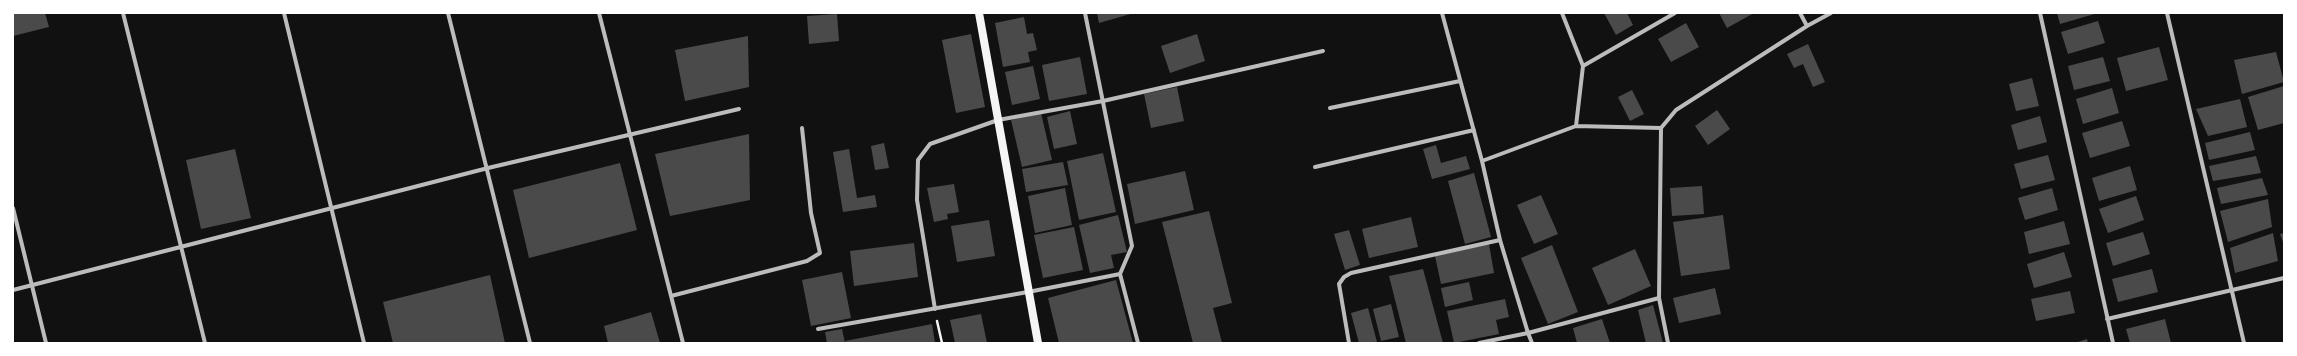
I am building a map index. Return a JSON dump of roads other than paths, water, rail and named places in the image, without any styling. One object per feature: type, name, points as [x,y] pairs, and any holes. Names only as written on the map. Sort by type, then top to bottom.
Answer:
[{"type":"main road","points":[[979,13],[1038,343]]},
{"type":"street","points":[[124,13],[205,343]]},
{"type":"street","points":[[284,13],[364,343]]},
{"type":"street","points":[[448,13],[488,168],[530,343]]},
{"type":"street","points":[[599,13],[683,343]]},
{"type":"street","points":[[1085,13],[1132,246],[1120,274],[1138,343]]},
{"type":"street","points":[[1442,13],[1482,161],[1500,240],[1532,343]]},
{"type":"street","points":[[1562,13],[1583,66],[1576,126]]},
{"type":"street","points":[[1583,66],[1675,13]]},
{"type":"street","points":[[1800,13],[1806,26]]},
{"type":"street","points":[[1668,343],[1658,298],[1661,128],[1676,110],[1806,26],[1831,13]]},
{"type":"street","points":[[2040,13],[2113,343]]},
{"type":"street","points":[[2167,13],[2244,343]]},
{"type":"street","points":[[935,309],[918,200],[918,160],[930,144],[998,120],[1103,101],[1323,51]]},
{"type":"street","points":[[1330,108],[1460,81]]},
{"type":"street","points":[[13,290],[488,168],[739,109]]},
{"type":"street","points":[[1482,161],[1576,126],[1661,128]]},
{"type":"street","points":[[671,296],[807,261],[820,253],[811,213],[802,128]]},
{"type":"street","points":[[1315,167],[1474,130]]},
{"type":"street","points":[[13,208],[46,343]]},
{"type":"street","points":[[1350,343],[1339,284],[1344,277],[1351,273],[1500,240]]},
{"type":"street","points":[[818,329],[935,309],[1120,274]]},
{"type":"street","points":[[2107,319],[2284,278]]},
{"type":"street","points":[[1479,343],[1528,333],[1658,298]]}]
